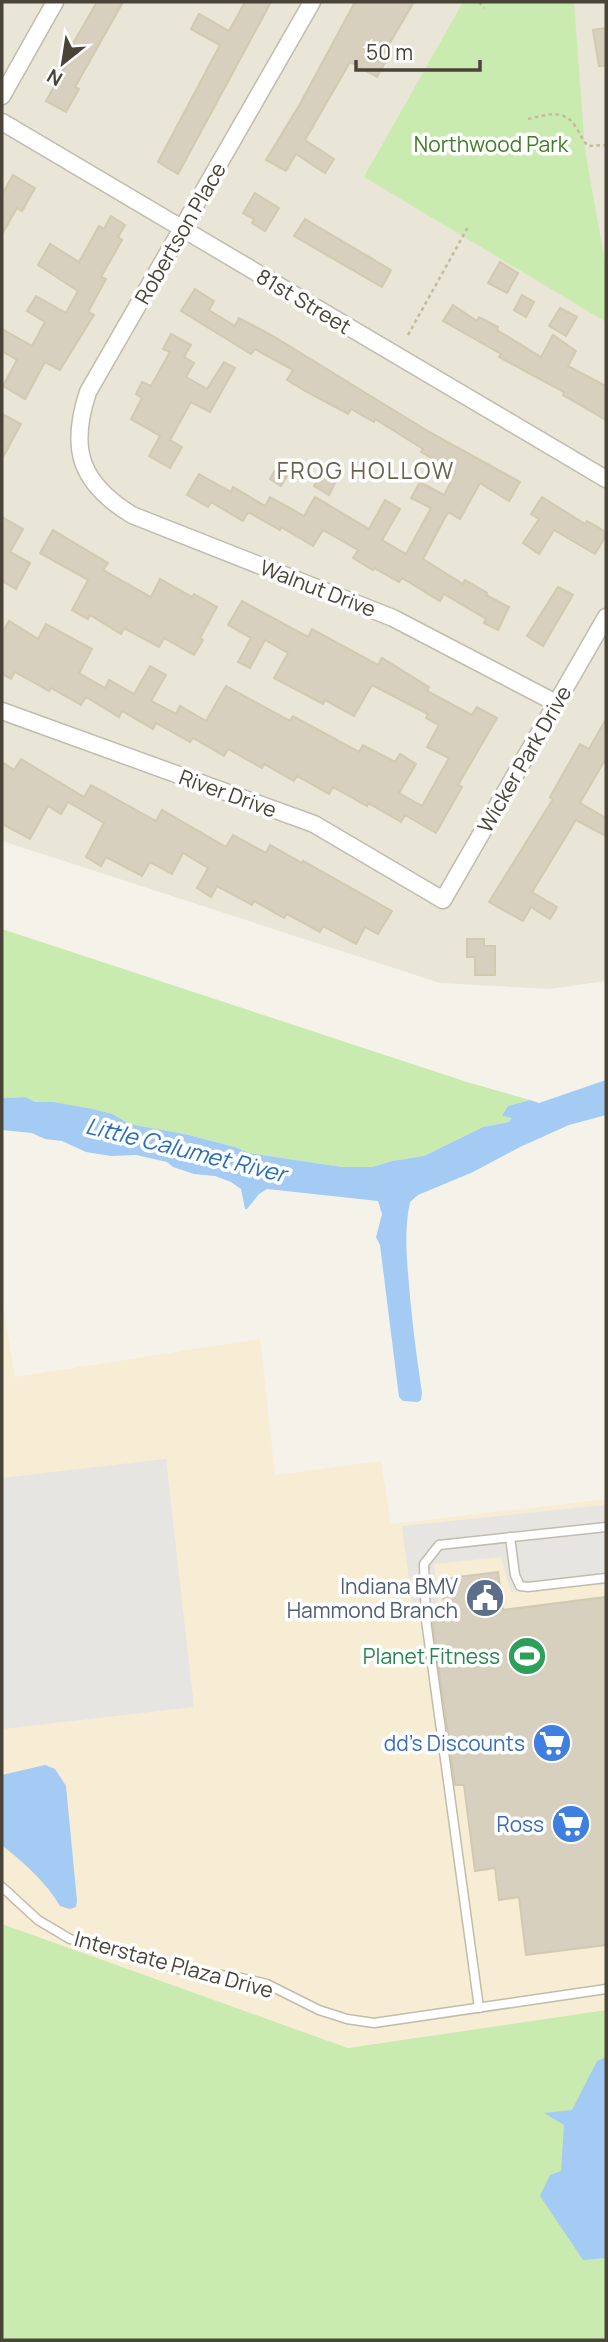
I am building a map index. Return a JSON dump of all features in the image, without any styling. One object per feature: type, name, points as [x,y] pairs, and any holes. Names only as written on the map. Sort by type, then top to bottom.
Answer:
[{"type":"street","points":[[2,96],[55,2]]},
{"type":"street","name":"Robertson Place","points":[[85,471],[79,444],[79,417],[88,392],[312,2]]},
{"type":"street","name":"81st Street","points":[[2,122],[606,479]]},
{"type":"street","name":"Walnut Drive","points":[[85,471],[97,490],[132,515],[393,618],[556,703]]},
{"type":"street","name":"Wicker Park Drive","points":[[443,900],[606,617]]},
{"type":"street","name":"River Drive","points":[[2,711],[314,824],[443,900]]},
{"type":"lane","points":[[479,2008],[426,1620],[424,1564],[439,1545],[606,1527]]},
{"type":"lane","points":[[510,1537],[515,1575],[520,1586],[606,1578]]},
{"type":"lane","name":"Interstate Plaza Drive","points":[[2,1887],[38,1920],[71,1939],[185,1970],[267,1984],[319,2010],[347,2019],[374,2023],[606,1989]]},
{"type":"path","points":[[480,2],[484,8]]},
{"type":"path","points":[[528,119],[555,113],[563,115],[574,124],[588,146],[606,145]]},
{"type":"path","points":[[408,335],[468,227]]},
{"type":"shaded area","points":[[2,2],[606,2],[606,981],[550,989],[440,983],[2,841]]},
{"type":"shaded area","points":[[2,1300],[15,1377],[260,1339],[275,1475],[381,1461],[391,1524],[606,1499],[606,2010],[348,2048],[2,1924]]},
{"type":"shaded area","points":[[166,1459],[194,1707],[2,1729],[2,1478]]},
{"type":"shaded area","points":[[606,1505],[606,1584],[511,1592],[501,1557],[434,1564],[440,1611],[413,1610],[402,1526]]},
{"type":"green space","name":"Northwood Park","points":[[463,2],[574,2],[585,150],[606,268],[606,322],[364,177]]},
{"type":"green space","points":[[2,929],[467,1082],[530,1100],[508,1106],[503,1116],[513,1118],[509,1122],[483,1127],[424,1156],[372,1167],[342,1167],[249,1153],[185,1134],[129,1124],[113,1114],[54,1102],[35,1102],[26,1097],[2,1098]]},
{"type":"green space","points":[[2,1924],[348,2048],[606,2010],[606,2340],[2,2340]]},
{"type":"water","name":"Little Calumet River","points":[[606,1080],[606,1115],[569,1125],[473,1172],[418,1195],[410,1202],[407,1255],[422,1393],[418,1402],[403,1401],[399,1397],[380,1245],[376,1237],[382,1214],[378,1201],[267,1189],[245,1209],[241,1189],[215,1176],[194,1174],[173,1167],[167,1162],[136,1155],[111,1156],[86,1152],[62,1141],[45,1139],[32,1133],[2,1130],[2,1098],[26,1097],[35,1102],[54,1102],[113,1114],[129,1124],[185,1134],[249,1153],[342,1167],[372,1167],[424,1156],[483,1127],[509,1122],[512,1118],[502,1116],[508,1106],[530,1100],[539,1103]]},
{"type":"water","points":[[45,1765],[55,1769],[66,1786],[77,1901],[76,1907],[70,1909],[60,1906],[42,1881],[3,1846],[2,1775]]},
{"type":"water","points":[[606,2057],[606,2258],[583,2260],[540,2196],[550,2175],[561,2171],[564,2125],[544,2113],[572,2110],[597,2061]]},
{"type":"building","points":[[97,2],[123,2],[75,87],[79,89],[66,112],[46,101],[68,61],[64,59]]},
{"type":"building","points":[[245,2],[271,2],[178,174],[158,162],[220,45],[191,29],[199,14],[229,31]]},
{"type":"building","points":[[355,2],[414,2],[382,56],[387,59],[377,77],[350,62],[305,140],[334,159],[325,173],[296,154],[286,171],[266,160],[300,104]]},
{"type":"building","points":[[606,28],[606,66],[599,66],[593,30]]},
{"type":"building","points":[[13,175],[35,188],[22,211],[17,208],[2,234],[2,195]]},
{"type":"building","points":[[255,193],[279,208],[265,231],[252,223],[254,219],[243,213]]},
{"type":"building","points":[[111,216],[125,225],[118,237],[122,240],[101,277],[106,279],[88,312],[94,315],[60,370],[45,362],[25,399],[3,386],[17,360],[2,351],[2,329],[32,346],[45,322],[27,311],[36,296],[66,313],[78,291],[38,265],[50,244],[79,262],[99,226],[104,229]]},
{"type":"building","points":[[305,219],[391,270],[382,287],[294,236]]},
{"type":"building","points":[[500,262],[518,273],[507,293],[488,283]]},
{"type":"building","points":[[195,289],[214,301],[209,310],[235,326],[239,318],[273,336],[431,433],[520,482],[509,501],[480,483],[460,519],[448,512],[423,559],[463,584],[465,580],[509,607],[498,630],[484,623],[486,619],[444,594],[440,601],[402,578],[399,582],[374,568],[373,570],[353,558],[358,550],[323,530],[313,546],[248,512],[243,521],[211,502],[208,507],[187,495],[199,474],[231,492],[233,487],[265,506],[270,497],[304,516],[315,497],[369,529],[385,500],[400,509],[382,540],[406,554],[431,508],[411,498],[420,482],[444,495],[456,472],[421,452],[423,449],[375,419],[374,422],[351,409],[348,414],[305,391],[287,380],[293,370],[255,349],[251,354],[181,311]]},
{"type":"building","points":[[522,295],[534,302],[526,317],[514,310]]},
{"type":"building","points":[[453,305],[477,321],[479,317],[498,327],[497,330],[541,357],[553,335],[576,351],[568,366],[606,386],[606,420],[563,395],[564,392],[499,357],[501,354],[443,321]]},
{"type":"building","points":[[560,308],[577,317],[566,336],[549,326]]},
{"type":"building","points":[[171,334],[191,345],[184,357],[194,363],[186,377],[207,389],[224,362],[235,368],[210,412],[191,402],[170,440],[182,447],[170,468],[149,456],[160,436],[131,419],[142,398],[136,394],[142,382],[151,386],[170,352],[163,349]]},
{"type":"building","points":[[2,414],[21,424],[2,459]]},
{"type":"building","points":[[279,463],[291,469],[281,486],[270,479]]},
{"type":"building","points":[[323,471],[337,479],[329,495],[314,486]]},
{"type":"building","points":[[542,497],[585,524],[587,521],[606,532],[595,554],[554,530],[539,554],[523,543],[539,519],[531,514]]},
{"type":"building","points":[[2,517],[23,529],[10,552],[30,563],[16,589],[2,581]]},
{"type":"building","points":[[53,530],[108,563],[103,570],[151,597],[160,579],[217,607],[194,655],[164,638],[159,647],[124,628],[121,634],[90,615],[88,619],[72,610],[88,580],[40,553]]},
{"type":"building","points":[[558,587],[573,595],[543,646],[527,636]]},
{"type":"building","points":[[242,601],[308,637],[312,629],[378,665],[382,658],[429,687],[427,691],[472,715],[477,707],[497,718],[458,785],[462,787],[436,833],[405,815],[401,822],[333,787],[329,794],[297,776],[294,781],[264,764],[262,768],[228,749],[224,756],[193,738],[190,742],[156,723],[153,729],[122,711],[119,717],[86,697],[81,705],[15,672],[11,679],[2,674],[2,633],[9,621],[38,639],[46,624],[92,649],[79,673],[105,688],[109,680],[134,694],[150,666],[166,675],[151,701],[176,714],[180,706],[206,721],[226,686],[290,721],[293,716],[359,752],[363,745],[395,762],[400,754],[416,764],[399,793],[422,806],[449,758],[427,747],[439,725],[426,718],[428,714],[372,685],[354,716],[325,700],[323,704],[274,678],[288,653],[265,640],[250,668],[238,662],[251,638],[228,625]]},
{"type":"building","points":[[606,719],[606,758],[580,803],[606,818],[606,836],[576,820],[532,892],[557,907],[550,919],[531,907],[523,921],[489,902],[553,799],[550,797],[580,744],[589,749]]},
{"type":"building","points":[[21,759],[84,797],[91,785],[156,821],[162,810],[226,847],[233,835],[266,853],[270,845],[392,911],[378,934],[365,927],[356,944],[323,926],[320,932],[287,914],[284,918],[254,901],[252,905],[217,886],[211,897],[197,888],[208,868],[183,853],[172,874],[150,862],[142,876],[106,857],[101,866],[86,857],[104,823],[68,802],[61,814],[48,806],[30,839],[2,824],[2,762],[14,770]]},
{"type":"building","points":[[467,939],[484,939],[484,946],[495,946],[495,975],[475,975],[475,957],[467,957]]},
{"type":"building","points":[[498,1572],[503,1610],[606,1597],[606,1945],[526,1955],[519,1897],[499,1900],[495,1868],[475,1871],[464,1785],[455,1785],[432,1618],[446,1617],[441,1579]]},
{"type":"place","name":"Indiana BMV Hammond Branch","points":[[485,1598]]},
{"type":"place","name":"Planet Fitness","points":[[527,1656]]},
{"type":"place","name":"dd's Discounts","points":[[552,1743]]},
{"type":"place","name":"Ross","points":[[571,1824]]},
{"type":"district","name":"FROG HOLLOW","points":[[366,470]]}]
